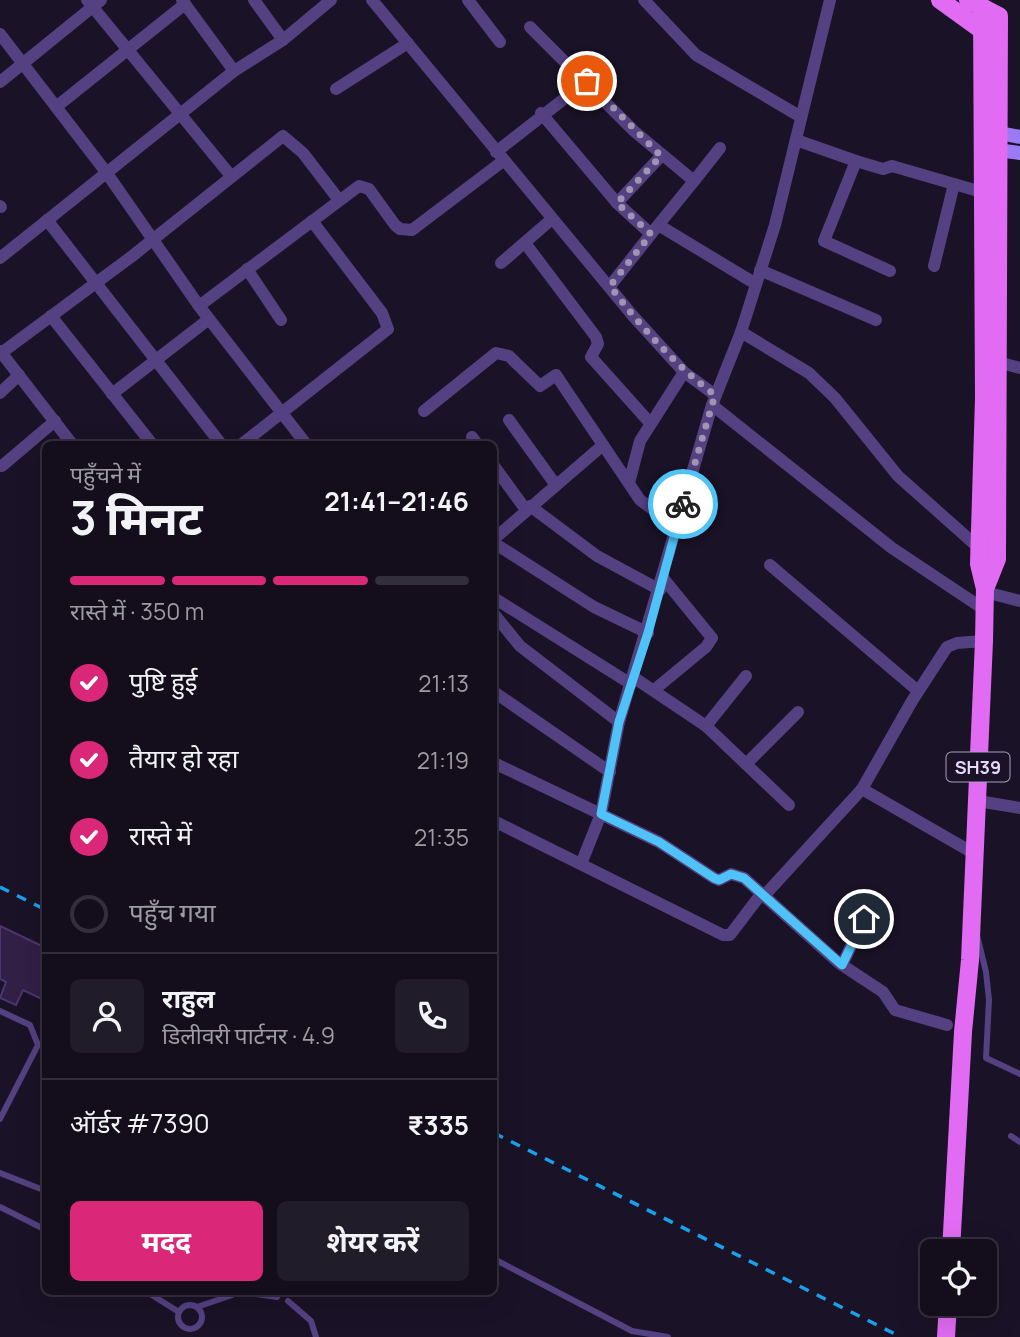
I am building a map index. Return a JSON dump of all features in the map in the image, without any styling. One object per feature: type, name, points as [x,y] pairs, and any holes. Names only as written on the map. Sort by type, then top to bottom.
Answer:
[{"type":"main road","points":[[940,0],[999,41]]},
{"type":"main road","name":"SH39","points":[[952,1239],[963,1032],[971,960],[978,802],[985,597],[979,564],[985,193],[992,140],[1000,8],[978,3],[992,140],[998,362],[997,559],[985,597]]},
{"type":"main road","points":[[946,1337],[947,1316]]},
{"type":"street","points":[[254,0],[283,40]]},
{"type":"street","points":[[0,258],[180,113],[234,71],[283,40],[331,0]]},
{"type":"street","points":[[372,0],[633,316],[713,400],[892,548],[985,597],[1020,601]]},
{"type":"street","points":[[468,0],[500,42]]},
{"type":"street","points":[[644,0],[696,55],[801,117]]},
{"type":"street","points":[[581,864],[601,814],[619,722],[648,633],[713,400],[741,332],[756,284],[796,140],[830,0]]},
{"type":"street","points":[[0,82],[94,2],[128,50],[231,176]]},
{"type":"street","points":[[56,107],[183,2],[234,71]]},
{"type":"street","points":[[530,27],[661,156],[694,181]]},
{"type":"street","points":[[0,34],[106,172],[199,306],[304,441]]},
{"type":"street","points":[[336,89],[408,43]]},
{"type":"street","points":[[199,306],[359,186],[366,186],[395,225],[400,229],[412,230],[500,156],[541,113],[587,81]]},
{"type":"street","points":[[541,113],[617,203],[656,230],[756,284]]},
{"type":"street","points":[[70,441],[0,353],[98,282],[283,136],[303,153],[339,200]]},
{"type":"street","points":[[992,140],[1020,137]]},
{"type":"street","points":[[796,140],[883,169],[892,166],[985,193]]},
{"type":"street","points":[[992,140],[1020,153]]},
{"type":"street","points":[[610,286],[720,148]]},
{"type":"street","points":[[617,203],[661,156]]},
{"type":"street","points":[[856,161],[824,241],[890,271]]},
{"type":"street","points":[[933,266],[954,184]]},
{"type":"street","points":[[501,264],[552,219]]},
{"type":"street","points":[[47,220],[98,282],[219,441]]},
{"type":"street","points":[[246,441],[388,329],[382,313],[312,220]]},
{"type":"street","points":[[525,243],[596,337],[598,344],[591,357],[650,423]]},
{"type":"street","points":[[247,269],[281,320]]},
{"type":"street","points":[[760,270],[876,320]]},
{"type":"street","points":[[51,316],[150,441]]},
{"type":"street","points":[[112,394],[209,319]]},
{"type":"street","points":[[741,332],[809,373],[858,425],[898,476],[980,549]]},
{"type":"street","points":[[424,411],[496,353],[509,356],[540,386],[557,376],[644,504],[676,526]]},
{"type":"street","points":[[998,362],[1020,368]]},
{"type":"street","points":[[629,483],[640,441],[684,372]]},
{"type":"street","points":[[0,393],[19,375]]},
{"type":"street","points":[[509,420],[555,484]]},
{"type":"street","points":[[2,466],[55,421]]},
{"type":"street","points":[[497,538],[603,444]]},
{"type":"street","points":[[497,470],[528,508],[597,556],[662,584],[712,638],[706,647],[653,690]]},
{"type":"street","points":[[497,543],[594,607],[648,633]]},
{"type":"street","points":[[770,565],[918,691]]},
{"type":"street","points":[[497,600],[653,690],[706,726],[789,805]]},
{"type":"street","points":[[497,618],[520,646],[619,722]]},
{"type":"street","points":[[497,822],[726,936],[730,935],[762,895],[862,789],[918,691],[947,647],[957,643],[984,641]]},
{"type":"street","points":[[706,726],[746,676]]},
{"type":"street","points":[[497,694],[610,772]]},
{"type":"street","points":[[746,764],[798,712]]},
{"type":"street","points":[[497,764],[659,842],[714,878],[719,880],[731,874],[744,878],[842,965],[883,992],[895,1010],[947,1025]]},
{"type":"street","points":[[862,789],[975,854]]},
{"type":"street","points":[[978,802],[1020,808]]},
{"type":"street","points":[[842,965],[864,919]]},
{"type":"lane","points":[[971,924],[986,972],[989,1014],[986,1058],[1020,1074]]},
{"type":"lane","points":[[0,1010],[30,1026],[38,1045],[0,1119]]},
{"type":"lane","points":[[1011,1136],[1020,1142]]},
{"type":"lane","points":[[0,1173],[42,1189]]},
{"type":"lane","points":[[0,1207],[42,1228]]},
{"type":"lane","points":[[497,1261],[630,1334],[668,1337]]},
{"type":"lane","points":[[152,1295],[179,1312],[181,1325],[191,1328],[201,1322],[197,1307]]},
{"type":"lane","points":[[179,1312],[186,1305],[197,1307],[232,1295]]},
{"type":"lane","points":[[270,1295],[277,1297]]},
{"type":"lane","points":[[288,1300],[311,1321],[316,1337]]},
{"type":"building","points":[[0,926],[42,946],[42,999],[23,990],[16,1005],[0,998],[6,982],[0,979]]},
{"type":"railway","points":[[0,887],[42,908]]},
{"type":"railway","points":[[497,1135],[901,1337]]},
{"type":"way so far","points":[[587,81],[661,156],[617,203],[651,234],[610,286],[633,316],[684,372],[715,395],[683,504]]},
{"type":"route","points":[[683,504],[648,633],[619,722],[601,814],[659,842],[714,878],[719,880],[731,874],[744,878],[842,965],[864,919]]}]
